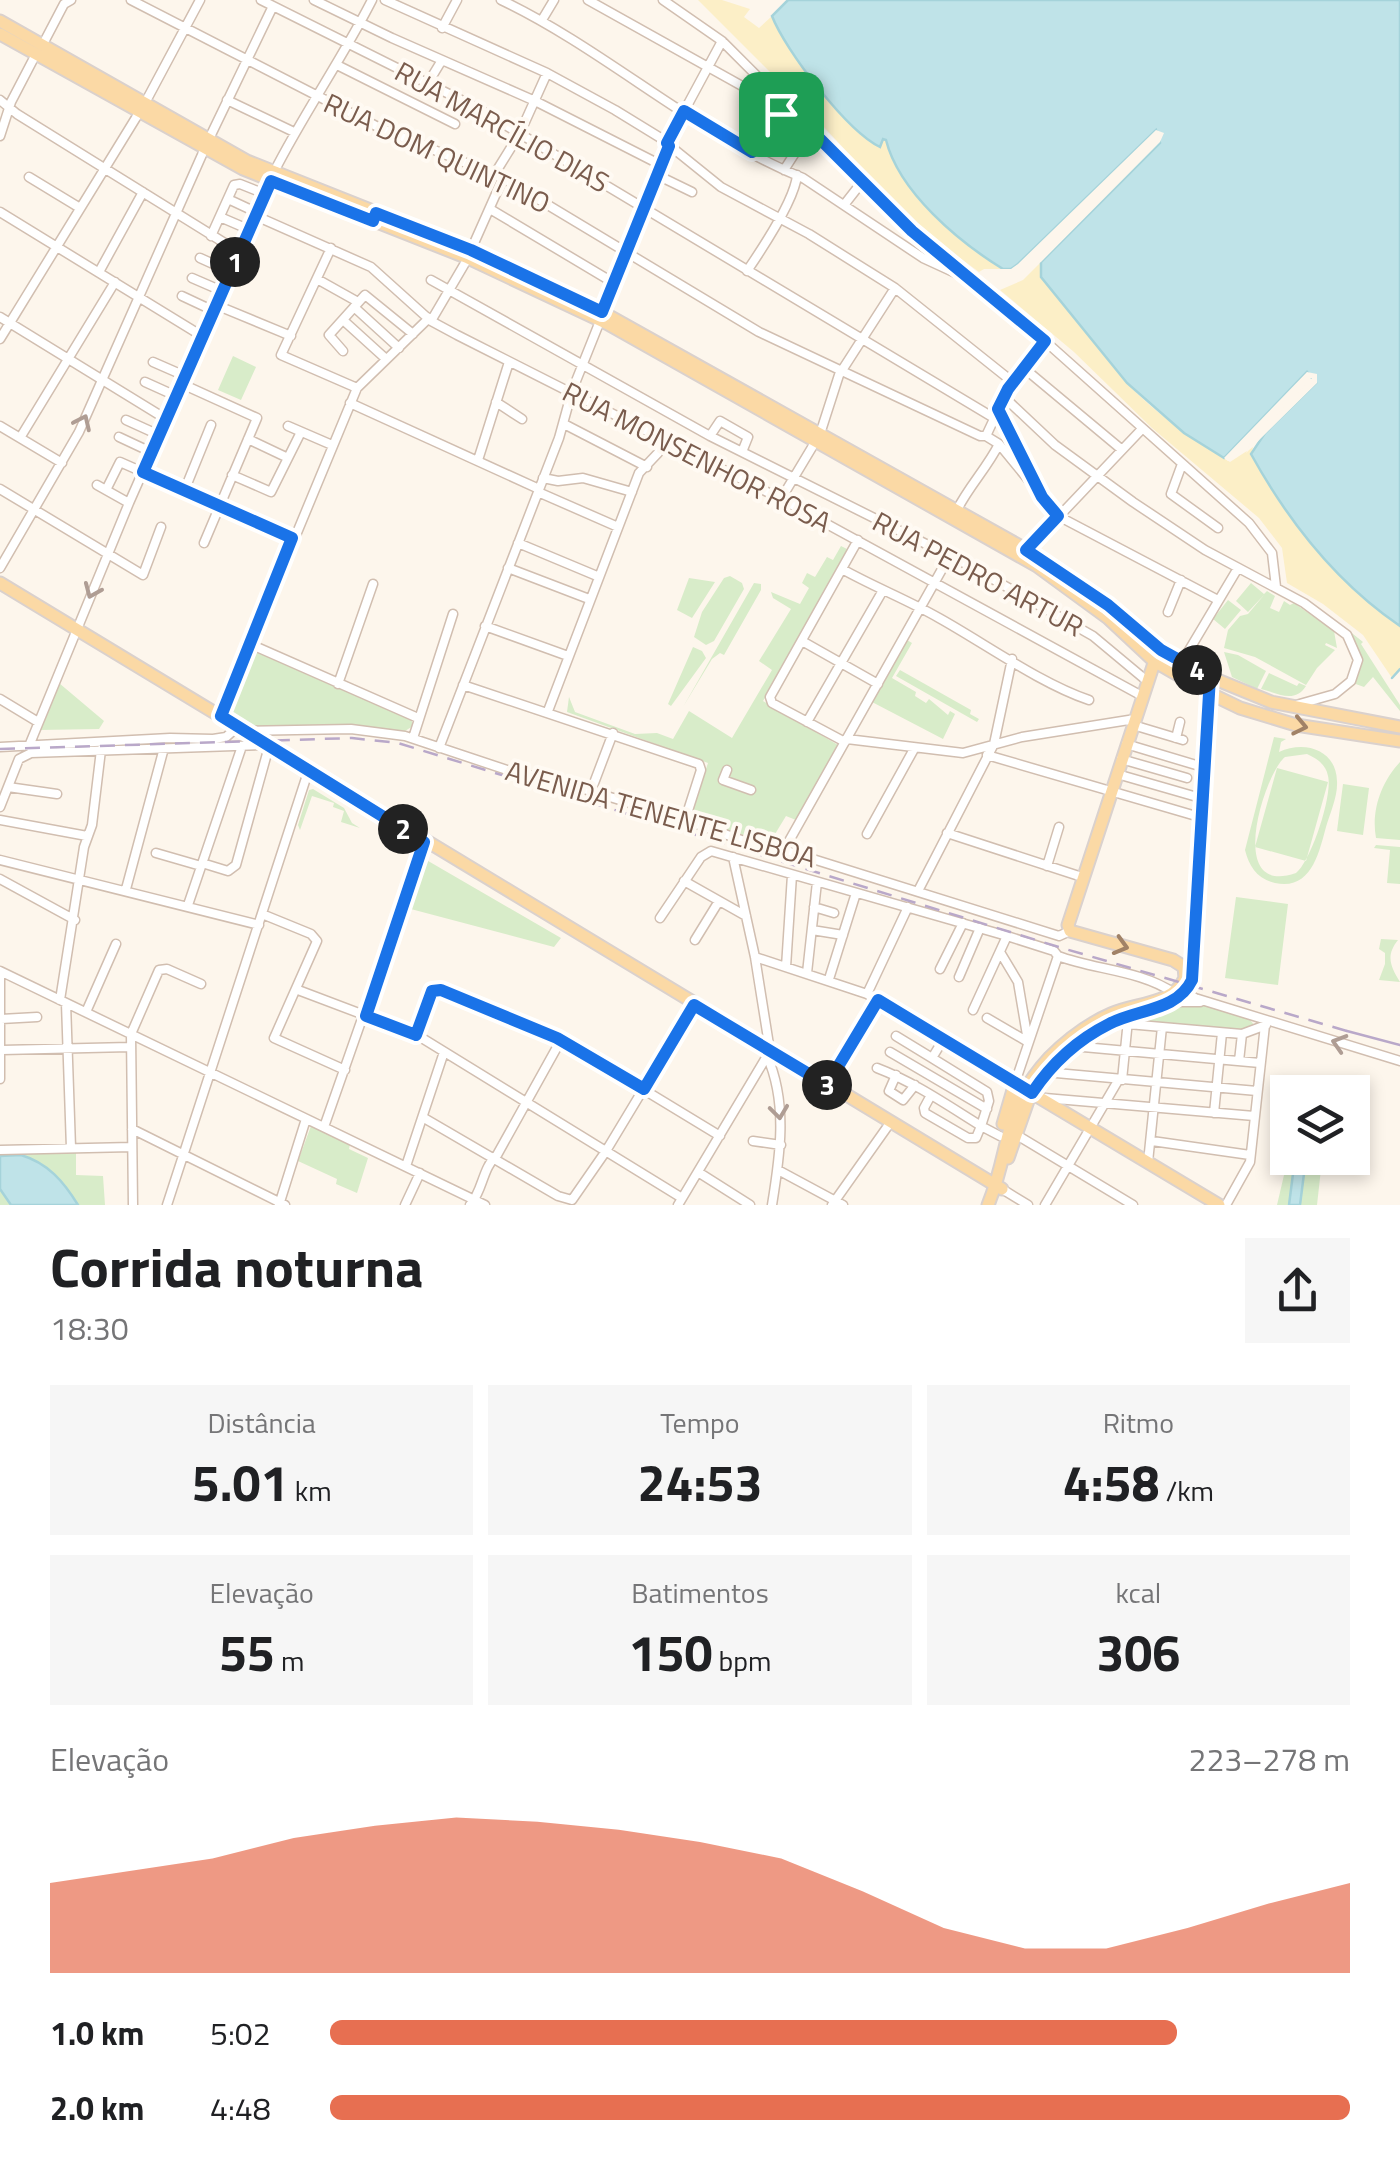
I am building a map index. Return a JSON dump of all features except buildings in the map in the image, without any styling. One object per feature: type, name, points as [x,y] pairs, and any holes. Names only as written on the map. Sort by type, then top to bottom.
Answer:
[{"type":"main road","points":[[0,21],[94,92],[140,110]]},
{"type":"main road","points":[[0,34],[39,50],[140,110],[272,177],[469,254],[601,316],[933,502],[1132,622],[1158,655],[1209,693],[1296,726],[1400,741]]},
{"type":"main road","points":[[933,502],[958,510],[1026,550],[1073,586]]},
{"type":"main road","points":[[0,583],[768,1053],[999,1188]]},
{"type":"main road","points":[[1158,655],[1068,917],[1070,932],[1173,960],[1186,972],[1177,996]]},
{"type":"main road","points":[[1158,655],[1182,662],[1254,697],[1400,727]]},
{"type":"main road","points":[[999,1188],[1004,1118],[1028,1090],[1070,1049],[1101,1028],[1128,1020],[1177,996],[1194,973],[1210,677]]},
{"type":"main road","points":[[159,680],[287,759]]},
{"type":"main road","points":[[1173,960],[1189,942],[1194,846],[1201,836]]},
{"type":"main road","points":[[1004,1118],[1057,1050],[1092,1024],[1122,1010],[1177,996]]},
{"type":"main road","points":[[1028,1090],[1222,1205]]},
{"type":"main road","points":[[988,1205],[999,1188],[1028,1090]]},
{"type":"main road","points":[[999,1188],[1006,1134],[1015,1108]]},
{"type":"street","points":[[0,136],[4,110],[64,4],[71,0]]},
{"type":"street","name":"RUA DOM QUINTINO","points":[[131,0],[380,128],[498,177],[759,332],[902,402],[986,436],[999,444],[1058,516],[1218,600]]},
{"type":"street","points":[[0,338],[140,110],[200,0]]},
{"type":"street","name":"RUA MARCÍLIO DIAS","points":[[262,0],[520,133],[747,271],[996,413]]},
{"type":"street","points":[[314,0],[535,101],[661,165]]},
{"type":"street","points":[[29,746],[129,503],[272,177],[372,0]]},
{"type":"street","points":[[385,0],[547,74],[615,110],[668,145],[712,181],[895,288],[1014,382]]},
{"type":"street","points":[[442,28],[457,0]]},
{"type":"street","points":[[542,20],[554,0]]},
{"type":"street","points":[[588,0],[784,110]]},
{"type":"street","points":[[663,0],[722,40],[784,110],[930,246],[1045,341],[1250,523],[1268,544],[1276,587]]},
{"type":"street","points":[[508,1],[797,176],[922,258],[971,280]]},
{"type":"street","points":[[0,568],[62,463],[102,381],[207,143],[273,6]]},
{"type":"street","points":[[439,748],[668,145],[722,40]]},
{"type":"street","points":[[428,83],[442,60]]},
{"type":"street","points":[[337,65],[455,124]]},
{"type":"street","points":[[221,716],[357,388],[430,319],[450,292],[547,74]]},
{"type":"street","points":[[0,100],[4,110],[239,252]]},
{"type":"street","points":[[227,100],[294,132]]},
{"type":"street","points":[[752,152],[784,110]]},
{"type":"street","points":[[784,170],[813,134]]},
{"type":"street","points":[[657,175],[692,192]]},
{"type":"street","points":[[747,271],[780,218],[797,176]]},
{"type":"street","points":[[29,177],[80,208]]},
{"type":"street","points":[[844,206],[862,182]]},
{"type":"street","points":[[212,236],[236,183],[265,194]]},
{"type":"street","points":[[99,272],[143,192]]},
{"type":"street","name":"RUA MONSENHOR ROSA","points":[[228,199],[371,267],[430,319],[858,540],[1142,696]]},
{"type":"street","points":[[490,209],[614,284]]},
{"type":"street","points":[[0,212],[202,336]]},
{"type":"street","points":[[220,217],[250,230]]},
{"type":"street","points":[[922,258],[930,246]]},
{"type":"street","points":[[331,248],[282,356],[357,388]]},
{"type":"street","points":[[200,258],[231,272]]},
{"type":"street","points":[[192,278],[222,291]]},
{"type":"street","points":[[316,279],[356,304],[399,348]]},
{"type":"street","name":"RUA PEDRO ARTUR","points":[[431,280],[710,436],[950,554],[1093,636],[1147,681]]},
{"type":"street","points":[[20,438],[115,282]]},
{"type":"street","points":[[782,500],[817,437],[842,371],[895,288]]},
{"type":"street","points":[[343,351],[330,334],[367,295],[413,334]]},
{"type":"street","points":[[182,296],[291,336]]},
{"type":"street","points":[[0,317],[166,420]]},
{"type":"street","points":[[342,320],[386,360]]},
{"type":"street","points":[[986,436],[1004,397],[1045,341]]},
{"type":"street","points":[[153,362],[257,418],[204,543]]},
{"type":"street","points":[[478,460],[510,362]]},
{"type":"street","points":[[1024,369],[1122,449]]},
{"type":"street","points":[[144,382],[176,396]]},
{"type":"street","points":[[1004,397],[1096,475],[1205,550],[1276,587],[1348,635],[1357,654],[1356,671],[1341,691],[1291,707]]},
{"type":"street","points":[[496,402],[522,419]]},
{"type":"street","points":[[350,403],[618,526]]},
{"type":"street","name":"RUA DOM QUINTINO","points":[[996,413],[1042,497]]},
{"type":"street","points":[[126,420],[159,434]]},
{"type":"street","points":[[710,436],[718,421],[725,423],[748,437],[742,452]]},
{"type":"street","points":[[564,424],[648,467]]},
{"type":"street","points":[[185,489],[211,425]]},
{"type":"street","points":[[0,426],[62,463]]},
{"type":"street","points":[[288,426],[332,445]]},
{"type":"street","points":[[1026,550],[1142,430]]},
{"type":"street","points":[[232,475],[271,492],[300,432]]},
{"type":"street","points":[[119,437],[151,452]]},
{"type":"street","points":[[248,439],[288,458]]},
{"type":"street","points":[[548,712],[632,492],[663,442]]},
{"type":"street","points":[[958,510],[999,444]]},
{"type":"street","points":[[129,503],[102,487],[120,462],[292,538]]},
{"type":"street","points":[[1182,464],[1170,494],[1218,528]]},
{"type":"street","points":[[544,478],[558,482],[583,478],[632,492]]},
{"type":"street","points":[[0,489],[143,575],[161,527]]},
{"type":"street","points":[[858,540],[770,694],[772,702],[846,741],[972,751],[1203,818]]},
{"type":"street","points":[[518,543],[598,576]]},
{"type":"street","points":[[784,850],[950,554]]},
{"type":"street","points":[[508,568],[589,599]]},
{"type":"street","points":[[1182,662],[1238,568]]},
{"type":"street","points":[[842,569],[882,592],[923,608],[1063,690],[1089,700]]},
{"type":"street","points":[[1168,612],[1181,580]]},
{"type":"street","points":[[338,684],[374,584]]},
{"type":"street","points":[[807,722],[882,592]]},
{"type":"street","points":[[413,738],[452,614]]},
{"type":"street","points":[[486,626],[568,656]]},
{"type":"street","points":[[802,641],[878,684]]},
{"type":"street","points":[[250,644],[418,718]]},
{"type":"street","points":[[918,891],[994,744],[1012,659]]},
{"type":"street","points":[[463,686],[699,764],[701,770],[685,820]]},
{"type":"street","points":[[0,698],[38,722]]},
{"type":"street","points":[[972,751],[994,744],[1134,722],[1179,739],[1180,722]]},
{"type":"street","name":"AVENIDA TENENTE LISBOA","points":[[0,747],[170,738],[213,740],[240,730],[350,730],[413,738],[1059,936],[1070,932]]},
{"type":"street","points":[[591,790],[613,733]]},
{"type":"street","points":[[1126,744],[1206,768]]},
{"type":"street","points":[[188,905],[242,746]]},
{"type":"street","points":[[126,889],[164,748]]},
{"type":"street","points":[[0,808],[20,759],[26,754],[264,748],[236,865],[228,871],[156,853]]},
{"type":"street","points":[[867,834],[914,749]]},
{"type":"street","points":[[71,1148],[63,1002],[101,750]]},
{"type":"street","points":[[1122,759],[1187,778]]},
{"type":"street","points":[[1182,793],[1192,764]]},
{"type":"street","points":[[727,770],[723,780],[752,790]]},
{"type":"street","points":[[167,1205],[308,772]]},
{"type":"street","points":[[1117,774],[1204,799]]},
{"type":"street","points":[[8,788],[57,794]]},
{"type":"street","points":[[0,820],[87,836]]},
{"type":"street","points":[[1047,866],[1059,828]]},
{"type":"street","points":[[947,833],[1082,877]]},
{"type":"street","points":[[324,1127],[424,842]]},
{"type":"street","name":"AVENIDA TENENTE LISBOA","points":[[684,881],[706,851],[733,857],[1007,936],[1054,951],[1058,956],[1162,985],[1177,996],[1400,1061]]},
{"type":"street","points":[[733,857],[756,957],[773,1070],[781,1145],[772,1205]]},
{"type":"street","points":[[0,860],[258,925]]},
{"type":"street","points":[[786,967],[792,875]]},
{"type":"street","points":[[0,879],[75,920]]},
{"type":"street","points":[[660,918],[684,881],[746,916]]},
{"type":"street","points":[[807,973],[817,882]]},
{"type":"street","points":[[830,980],[856,893]]},
{"type":"street","points":[[695,940],[719,901]]},
{"type":"street","points":[[814,907],[834,913]]},
{"type":"street","points":[[867,994],[908,907]]},
{"type":"street","points":[[262,914],[316,938],[298,990],[274,1038],[345,1070]]},
{"type":"street","points":[[940,969],[963,923]]},
{"type":"street","points":[[958,976],[980,928]]},
{"type":"street","points":[[812,930],[843,934]]},
{"type":"street","points":[[973,1010],[1007,936]]},
{"type":"street","points":[[86,1012],[116,944]]},
{"type":"street","points":[[1000,952],[1018,982],[1028,1042],[1028,1090]]},
{"type":"street","points":[[1028,1042],[1058,956]]},
{"type":"street","points":[[756,957],[867,994],[1028,1090],[1106,1103],[1254,1116]]},
{"type":"street","points":[[133,1205],[131,1034],[159,970],[167,969],[200,984]]},
{"type":"street","points":[[0,1079],[0,972],[485,1205]]},
{"type":"street","points":[[416,1035],[432,991],[438,989],[561,1040],[720,1136]]},
{"type":"street","points":[[298,990],[416,1035],[680,1202],[768,1053]]},
{"type":"street","name":"AVENIDA TENENTE LISBOA","points":[[1177,996],[1209,1003]]},
{"type":"street","points":[[827,1085],[878,1000]]},
{"type":"street","points":[[424,1118],[558,1196],[572,1200],[606,1152],[694,1005]]},
{"type":"street","points":[[1222,1205],[1249,1166],[1262,1029],[1252,1015]]},
{"type":"street","points":[[1,1019],[37,1017]]},
{"type":"street","points":[[987,1018],[1028,1042]]},
{"type":"street","points":[[1045,1205],[1121,1080],[1128,1020],[1242,1034],[1278,1025]]},
{"type":"street","points":[[1148,1162],[1162,1027]]},
{"type":"street","points":[[1214,1113],[1222,1033]]},
{"type":"street","points":[[1239,1061],[1242,1034]]},
{"type":"street","points":[[896,1036],[934,1059],[987,1092],[987,1109],[972,1140],[927,1114],[924,1108],[934,1078],[934,1059],[942,1040]]},
{"type":"street","points":[[472,1202],[561,1040]]},
{"type":"street","points":[[1,1054],[130,1047]]},
{"type":"street","points":[[1083,1048],[1260,1063]]},
{"type":"street","points":[[406,1166],[444,1052]]},
{"type":"street","points":[[890,1052],[987,1109]]},
{"type":"street","points":[[921,1070],[934,1059]]},
{"type":"street","points":[[877,1068],[896,1075],[1000,1136]]},
{"type":"street","points":[[1056,1074],[1257,1092]]},
{"type":"street","points":[[896,1075],[889,1091],[903,1100],[915,1086]]},
{"type":"street","points":[[1234,1115],[1236,1090]]},
{"type":"street","points":[[132,1130],[281,1204],[306,1119]]},
{"type":"street","points":[[778,1170],[836,1204],[890,1123]]},
{"type":"street","points":[[1015,1134],[1133,1205]]},
{"type":"street","points":[[753,1140],[781,1145]]},
{"type":"street","points":[[1152,1141],[1250,1154]]},
{"type":"street","points":[[0,1150],[132,1147]]},
{"type":"street","points":[[698,1172],[750,1205]]},
{"type":"street","points":[[405,1205],[420,1174]]},
{"type":"street","points":[[999,1188],[1008,1205]]},
{"type":"street","points":[[999,1188],[1028,1205]]},
{"type":"green space","points":[[233,356],[256,367],[241,400],[218,390]]},
{"type":"green space","points":[[851,542],[854,547],[763,701],[838,745],[796,820],[786,816],[772,839],[765,837],[760,845],[728,835],[724,828],[690,815],[708,763],[567,712],[569,697],[575,712],[635,734],[657,733],[673,739],[689,711],[732,738],[772,670],[759,661],[791,609],[773,598],[771,592],[800,604],[809,588],[802,583],[807,573],[815,577],[827,557],[833,560],[841,546],[847,549]]},
{"type":"green space","points":[[730,576],[742,583],[744,589],[714,641],[706,645],[694,637],[702,612],[724,578]]},
{"type":"green space","points":[[689,578],[715,582],[692,618],[677,610]]},
{"type":"green space","points":[[754,583],[761,584],[761,590],[724,655],[720,653],[712,659],[683,707]]},
{"type":"green space","points":[[1251,583],[1264,594],[1267,591],[1275,596],[1270,608],[1279,612],[1284,601],[1294,603],[1334,631],[1337,648],[1326,643],[1335,650],[1306,685],[1255,657],[1224,648],[1228,630],[1240,616],[1248,614],[1264,595],[1248,612],[1236,601]]},
{"type":"green space","points":[[1228,600],[1241,610],[1225,629],[1213,619]]},
{"type":"green space","points":[[1348,630],[1363,642],[1400,711],[1373,677],[1364,687],[1353,683],[1361,657]]},
{"type":"green space","points":[[907,640],[912,643],[892,678],[926,703],[929,699],[948,715],[950,711],[955,714],[943,739],[872,702]]},
{"type":"green space","points":[[693,647],[706,658],[671,706],[668,704]]},
{"type":"green space","points":[[256,649],[411,718],[413,726],[405,731],[342,725],[241,726],[226,716]]},
{"type":"green space","points":[[1224,652],[1238,655],[1266,671],[1257,689],[1232,677]]},
{"type":"green space","points":[[900,670],[971,710],[970,714],[979,719],[977,722],[896,676]]},
{"type":"green space","points":[[1269,673],[1306,686],[1291,696],[1261,689]]},
{"type":"green space","points":[[59,683],[104,721],[99,729],[39,730]]},
{"type":"green space","points":[[1274,737],[1286,739],[1279,752],[1308,747],[1325,755],[1335,770],[1336,793],[1316,858],[1305,876],[1287,884],[1269,881],[1255,871],[1245,850]],"holes":[[[1307,754],[1318,760],[1328,776],[1320,827],[1296,873],[1274,876],[1261,868],[1256,852],[1261,808],[1268,786],[1285,757]]]},
{"type":"green space","points":[[1400,762],[1400,840],[1376,838],[1379,797]]},
{"type":"green space","points":[[1277,768],[1328,782],[1306,861],[1255,847]]},
{"type":"green space","points":[[1343,784],[1369,788],[1363,835],[1337,831]]},
{"type":"green space","points":[[309,790],[344,808],[352,823],[360,828],[341,822],[344,811],[333,807],[334,803],[312,796],[300,830],[298,825]]},
{"type":"green space","points":[[1400,847],[1400,884],[1387,883],[1390,850],[1374,848]]},
{"type":"green space","points":[[423,858],[561,938],[554,947],[407,908]]},
{"type":"green space","points":[[1236,897],[1288,904],[1278,985],[1225,978]]},
{"type":"green space","points":[[1381,939],[1398,940],[1391,961],[1400,982],[1379,980],[1385,964],[1385,953],[1379,949]]},
{"type":"green space","points":[[1179,1003],[1231,1010],[1255,1026],[1209,1031],[1131,1018]]},
{"type":"green space","points":[[311,1126],[350,1144],[349,1149],[368,1158],[357,1193],[298,1161]]},
{"type":"green space","points":[[76,1151],[76,1175],[103,1176],[105,1205],[0,1205],[0,1153]]},
{"type":"green space","points":[[1284,1175],[1293,1175],[1289,1205],[1277,1205]]},
{"type":"green space","points":[[1304,1175],[1320,1175],[1317,1205],[1300,1205]]},
{"type":"sand","points":[[698,0],[722,0],[750,9],[744,17],[759,28],[772,16],[803,68],[835,108],[880,147],[883,139],[887,140],[917,197],[950,230],[1003,269],[979,272],[915,225]]},
{"type":"sand","points":[[1041,262],[1041,277],[1125,381],[1149,404],[1230,462],[1253,447],[1251,455],[1265,480],[1316,549],[1355,590],[1400,626],[1400,669],[1392,678],[1363,635],[1287,583],[1282,548],[1259,518],[1152,428],[1074,352],[1000,290],[1023,280]]},
{"type":"water","points":[[788,0],[1400,0],[1400,626],[1355,590],[1316,549],[1251,454],[1265,433],[1316,383],[1307,372],[1224,458],[1184,433],[1127,383],[1041,277],[1041,262],[1160,143],[1156,130],[1018,264],[1003,269],[950,230],[917,197],[886,140],[880,147],[866,138],[819,88],[772,16]]},
{"type":"water","points":[[21,1155],[54,1174],[78,1205],[11,1205],[0,1189],[0,1156]]},
{"type":"water","points":[[1293,1175],[1304,1175],[1300,1205],[1289,1205]]},
{"type":"pier","points":[[1156,130],[1164,133],[1160,142],[1041,262],[1036,265],[1038,258],[1157,136],[1021,268],[1013,274],[992,269],[1011,269],[1018,264]]},
{"type":"pier","points":[[1307,372],[1317,374],[1317,383],[1246,453],[1250,443],[1312,378],[1228,461],[1224,458]]},
{"type":"waterway","points":[[1392,678],[1400,669]]},
{"type":"tram line","points":[[1347,1031],[1400,1045]]},
{"type":"railway","points":[[0,749],[352,738],[398,743],[1062,948],[1347,1031]]},
{"type":"route","points":[[684,111],[752,152],[781,114],[817,136],[912,231],[1045,341],[1008,389],[998,409],[1042,497],[1058,516],[1026,550],[1132,622],[1161,650],[1210,677],[1192,980],[1173,1002],[1118,1020],[1080,1042],[1032,1093],[878,1000],[827,1085],[694,1005],[644,1089],[557,1038],[441,990],[432,991],[416,1035],[366,1016],[424,842],[221,716],[292,538],[143,472],[271,181],[373,221],[376,213],[453,243],[602,312],[667,143],[684,111]]}]
